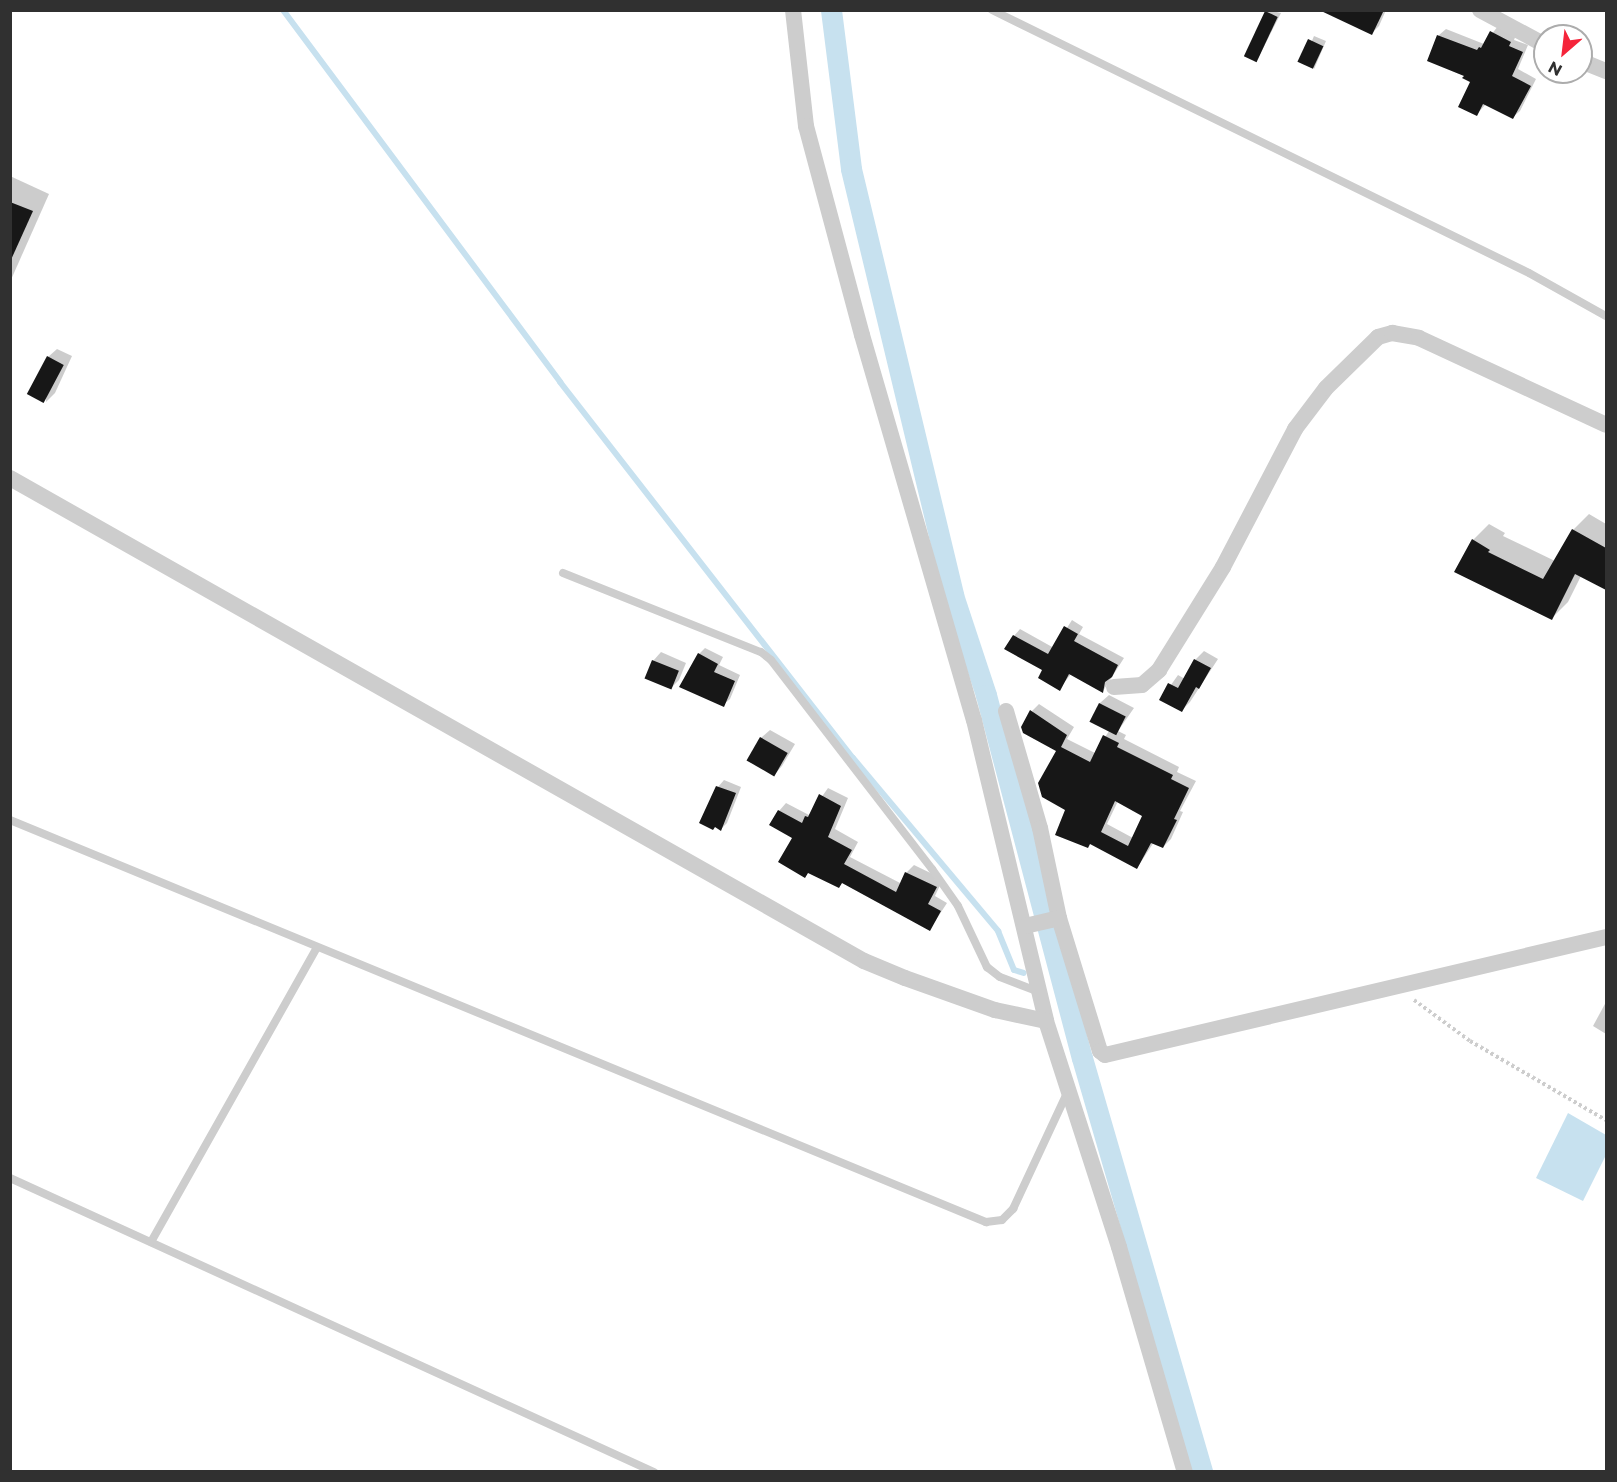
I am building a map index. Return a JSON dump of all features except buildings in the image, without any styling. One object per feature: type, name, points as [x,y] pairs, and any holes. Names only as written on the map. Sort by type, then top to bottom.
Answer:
[{"type":"street","points":[[793,10],[806,126],[862,335],[971,709],[1046,1021],[1070,1088],[1185,1472]]},
{"type":"street","points":[[1480,10],[1533,39]]},
{"type":"street","points":[[1114,687],[1142,685],[1159,670],[1223,567],[1295,429],[1326,388],[1378,337],[1392,333],[1419,338],[1606,425]]},
{"type":"street","points":[[10,478],[864,961],[995,1010],[1046,1021]]},
{"type":"street","points":[[1006,711],[1040,828],[1059,918],[1101,1051],[1105,1055],[1606,937]]},
{"type":"street","points":[[1024,926],[1059,918]]},
{"type":"lane","points":[[992,10],[1519,268],[1606,316]]},
{"type":"lane","points":[[563,573],[760,652],[771,660],[939,878],[958,906],[987,967],[1000,977],[1040,992]]},
{"type":"lane","points":[[10,820],[986,1222],[1002,1220],[1013,1209],[1070,1088]]},
{"type":"lane","points":[[151,1242],[317,947]]},
{"type":"lane","points":[[10,1178],[654,1472]]},
{"type":"path","points":[[1396,986],[1470,1041],[1606,1120]]},
{"type":"water","points":[[1568,1113],[1606,1135],[1606,1155],[1583,1201],[1536,1178]]},
{"type":"waterway","points":[[283,10],[560,382],[853,758],[998,931],[1014,970],[1024,973]]},
{"type":"waterway","points":[[831,10],[851,169],[953,595],[986,695],[1082,1058],[1202,1472]]}]
